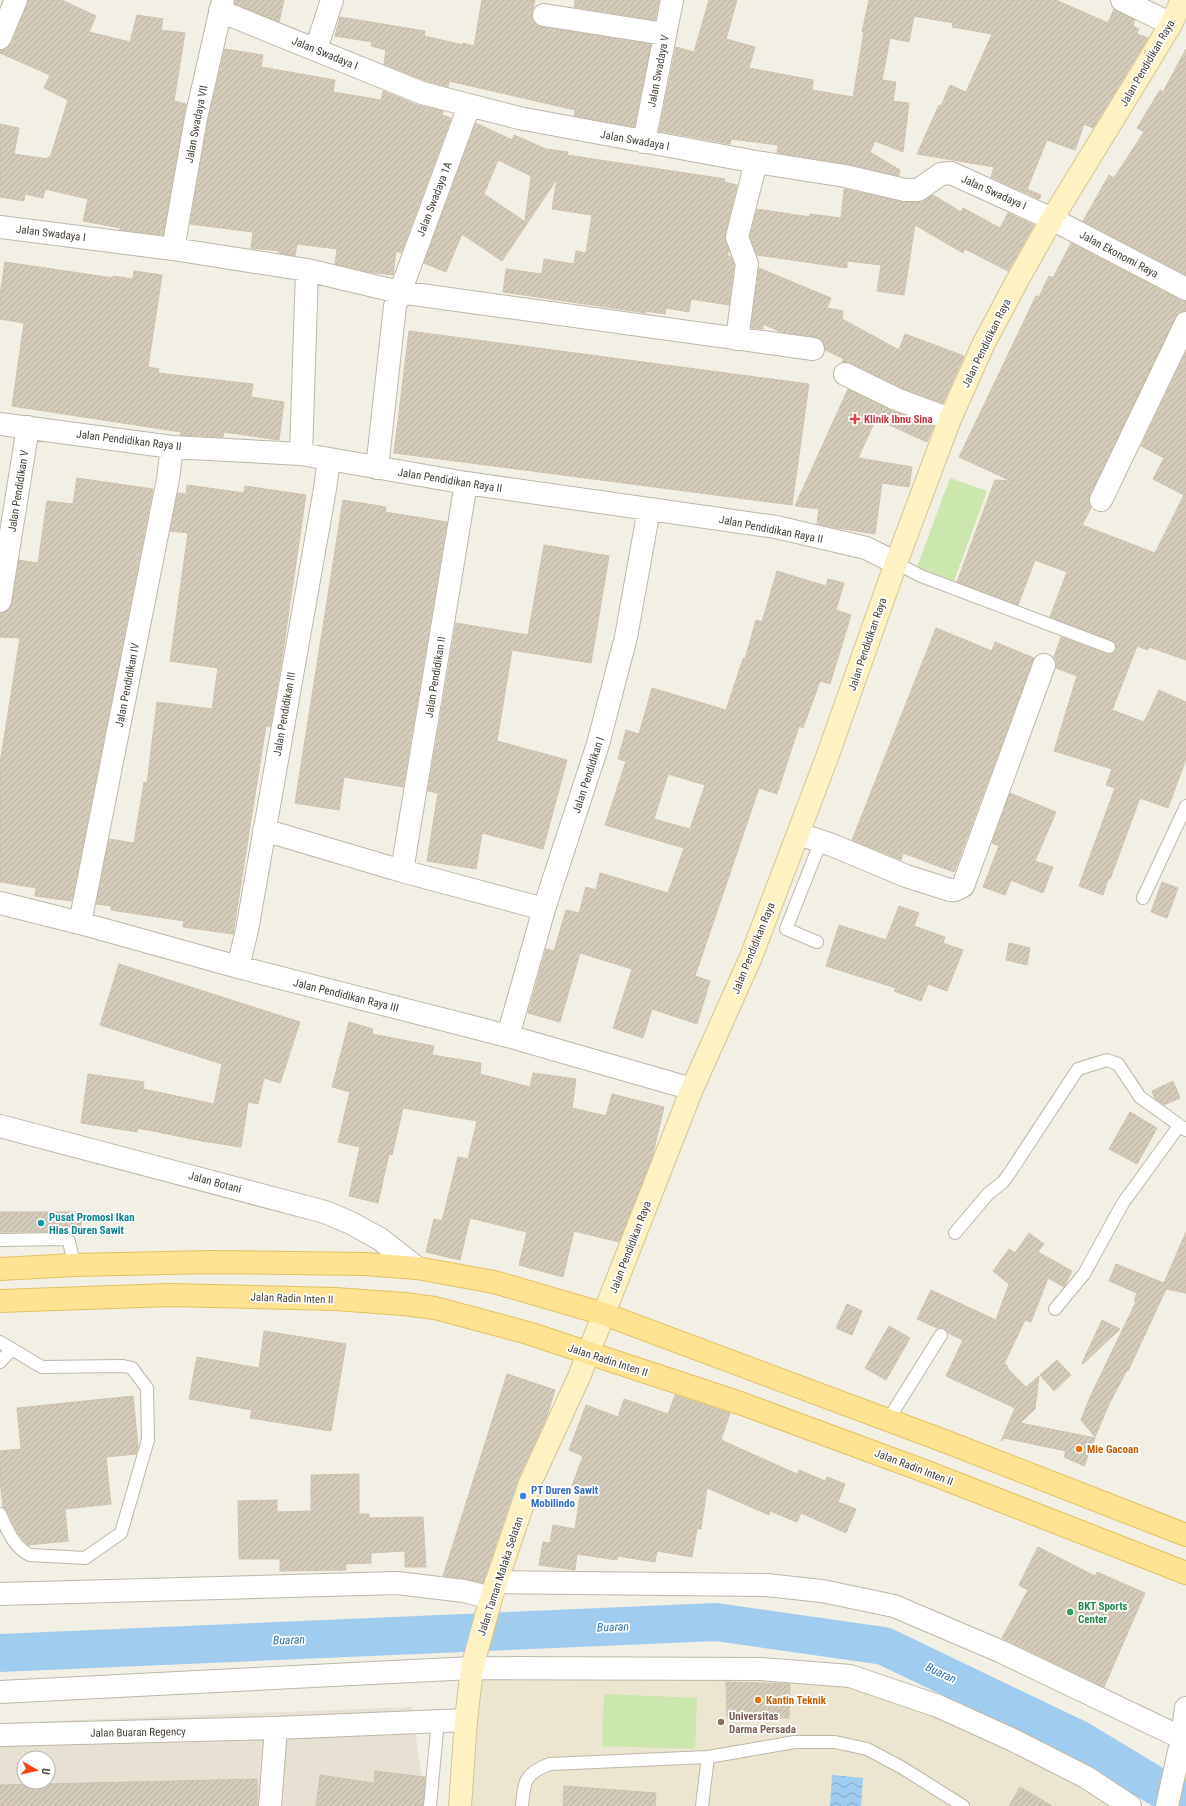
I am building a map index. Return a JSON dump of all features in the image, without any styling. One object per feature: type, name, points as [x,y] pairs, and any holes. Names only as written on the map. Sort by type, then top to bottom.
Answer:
[{"type":"main road","points":[[0,1269],[74,1265],[212,1262],[365,1264],[417,1268],[494,1282],[604,1314],[888,1420],[1186,1534]]},
{"type":"main road","name":"Jalan Radin Inten II","points":[[0,1301],[169,1295],[275,1296],[404,1304],[435,1308],[475,1318],[755,1408],[935,1475],[1186,1573]]},
{"type":"street","points":[[0,38],[16,0]]},
{"type":"street","points":[[316,49],[332,0]]},
{"type":"street","name":"Jalan Swadaya V","points":[[644,142],[672,0]]},
{"type":"street","points":[[1122,0],[1171,24]]},
{"type":"street","name":"Jalan Pendidikan Raya","points":[[604,1314],[692,1089],[751,957],[826,760],[896,562],[950,419],[983,345],[1052,218],[1118,113],[1171,24],[1182,0]]},
{"type":"street","name":"Jalan Swadaya I","points":[[222,6],[316,49],[422,93],[469,106],[519,118],[644,142],[845,176],[905,190],[918,190],[941,174],[951,173],[1052,218]]},
{"type":"street","name":"Jalan Swadaya VII","points":[[173,249],[196,118],[222,6]]},
{"type":"street","points":[[544,15],[665,34]]},
{"type":"street","name":"Jalan Swadaya 1A","points":[[377,468],[395,306],[469,106]]},
{"type":"street","points":[[737,339],[747,264],[737,237],[756,162]]},
{"type":"street","name":"Jalan Ekonomi Raya","points":[[1052,218],[1186,289]]},
{"type":"street","name":"Jalan Swadaya I","points":[[0,227],[173,249],[307,270],[399,292],[813,349]]},
{"type":"street","points":[[301,454],[307,270]]},
{"type":"street","points":[[1101,500],[1186,322]]},
{"type":"street","points":[[845,374],[896,399],[950,419]]},
{"type":"street","name":"Jalan Pendidikan Raya II","points":[[0,424],[172,447],[301,454],[466,483],[776,528],[866,548],[896,562]]},
{"type":"street","name":"Jalan Pendidikan V","points":[[0,601],[28,427]]},
{"type":"street","name":"Jalan Pendidikan IV","points":[[80,923],[168,479],[172,447]]},
{"type":"street","name":"Jalan Pendidikan III","points":[[238,967],[247,930],[323,497],[328,459]]},
{"type":"street","name":"Jalan Pendidikan II","points":[[402,871],[466,483]]},
{"type":"street","name":"Jalan Pendidikan I","points":[[508,1036],[544,909],[598,744],[626,637],[649,509]]},
{"type":"street","points":[[798,834],[821,841],[906,876],[950,890],[955,890],[963,886],[1044,665]]},
{"type":"street","points":[[264,830],[402,871],[544,909]]},
{"type":"street","name":"Jalan Pendidikan Raya III","points":[[0,903],[80,923],[238,967],[508,1036],[692,1089]]},
{"type":"street","name":"Jalan Botani","points":[[0,1126],[281,1199],[325,1212],[380,1238],[417,1268]]},
{"type":"street","name":"Jalan Taman Malaka Selatan","points":[[460,1806],[466,1720],[472,1668],[492,1594],[530,1482],[588,1354],[604,1314]]},
{"type":"street","points":[[0,1594],[397,1583],[492,1594],[766,1585],[822,1591],[894,1606],[1002,1652],[1182,1738]]},
{"type":"street","points":[[0,1692],[472,1668],[760,1668],[850,1676],[938,1706],[1011,1739],[1086,1777],[1130,1806]]},
{"type":"street","points":[[1167,1806],[1182,1738],[1186,1708]]},
{"type":"street","name":"Jalan Buaran Regency","points":[[0,1735],[276,1728],[466,1720]]},
{"type":"street","points":[[270,1806],[276,1728]]},
{"type":"lane","points":[[896,562],[921,576],[1109,647]]},
{"type":"lane","points":[[1143,898],[1185,809]]},
{"type":"lane","points":[[786,929],[821,841]]},
{"type":"lane","points":[[764,922],[786,929],[817,942]]},
{"type":"lane","points":[[955,1233],[988,1194],[1009,1174],[1078,1069],[1107,1060],[1118,1064],[1140,1097],[1183,1128],[1123,1203],[1084,1274],[1055,1309]]},
{"type":"lane","points":[[0,1240],[64,1239],[69,1241],[74,1265]]},
{"type":"lane","points":[[888,1420],[941,1335]]},
{"type":"lane","points":[[0,1342],[10,1350],[42,1368],[123,1366],[132,1368],[147,1388],[148,1440],[121,1533],[85,1558],[30,1555],[21,1550],[8,1531],[0,1514]]},
{"type":"lane","points":[[0,1362],[10,1350]]},
{"type":"lane","points":[[430,1806],[438,1720]]},
{"type":"lane","points":[[522,1806],[524,1783],[536,1769],[550,1764],[708,1758],[795,1742],[835,1742],[867,1749],[901,1767],[963,1806]]},
{"type":"lane","points":[[702,1806],[708,1758]]},
{"type":"shaded area","name":"Universitas Darma Persada","points":[[472,1668],[850,1676],[1130,1806],[461,1806]]},
{"type":"shaded area","points":[[412,1707],[421,1772],[422,1806],[0,1806],[0,1723]]},
{"type":"green space","points":[[950,478],[987,491],[954,581],[917,567]]},
{"type":"green space","points":[[604,1694],[697,1698],[695,1749],[602,1746]]},
{"type":"green space","points":[[1186,1708],[1186,1806],[1167,1806]]},
{"type":"water","points":[[832,1775],[863,1778],[861,1806],[830,1806]]},
{"type":"building","points":[[28,0],[62,0],[96,16],[89,32],[130,42],[137,15],[163,19],[161,30],[185,33],[174,101],[186,104],[163,235],[120,230],[120,228],[83,221],[88,199],[45,189],[43,198],[25,194],[24,201],[0,197],[0,124],[19,128],[14,154],[48,159],[48,157],[50,158],[68,100],[44,88],[50,75],[0,53],[0,50],[7,48],[12,43]]},
{"type":"building","points":[[235,0],[284,0],[279,22],[235,4]]},
{"type":"building","points":[[482,0],[535,0],[532,19],[536,24],[542,27],[651,44],[634,127],[574,116],[575,110],[449,81],[448,87],[426,81],[384,64],[386,50],[371,46],[372,42],[335,36],[340,17],[425,31],[424,36],[474,46]]},
{"type":"building","points":[[575,0],[659,0],[655,20],[574,7]]},
{"type":"building","points":[[709,0],[737,0],[726,39],[755,47],[749,68],[813,80],[812,90],[853,97],[864,32],[862,32],[869,0],[1056,0],[1108,23],[1114,9],[1135,20],[1133,26],[1139,29],[1137,34],[1148,38],[1093,128],[1084,124],[1075,150],[1047,140],[1027,189],[1041,195],[1039,199],[991,177],[994,167],[917,154],[939,105],[941,106],[950,85],[966,92],[992,34],[952,27],[953,23],[914,16],[909,42],[890,38],[882,80],[896,82],[893,101],[909,103],[903,152],[875,141],[870,152],[900,170],[899,176],[847,164],[777,153],[778,145],[731,139],[730,144],[659,131],[676,47],[694,52]]},
{"type":"building","points":[[225,49],[263,55],[261,67],[335,80],[333,92],[381,100],[383,91],[417,105],[443,111],[442,115],[451,118],[401,253],[396,251],[393,275],[369,272],[335,264],[337,249],[297,244],[295,256],[278,253],[279,251],[251,248],[253,232],[190,224],[208,120]]},
{"type":"building","points":[[1186,49],[1186,275],[1083,221],[1109,175],[1114,178],[1144,132],[1137,128],[1160,90],[1163,92]]},
{"type":"building","points":[[476,123],[512,140],[514,135],[546,149],[568,152],[567,155],[725,179],[724,182],[737,185],[725,234],[729,251],[727,255],[731,257],[734,265],[729,305],[691,299],[689,312],[666,308],[665,314],[646,311],[646,313],[503,292],[506,269],[542,274],[544,259],[574,264],[576,251],[586,253],[592,215],[552,209],[557,179],[502,261],[462,234],[446,272],[424,263]],"holes":[[[498,160],[531,176],[524,228],[524,221],[484,194]]]},
{"type":"building","points":[[844,189],[905,202],[918,202],[933,195],[961,212],[963,208],[1000,228],[1008,213],[1034,225],[1008,271],[965,249],[963,253],[915,225],[904,295],[877,291],[881,265],[847,261],[847,268],[757,255],[750,236],[757,209],[810,217],[810,214],[841,218]]},
{"type":"building","points":[[1071,243],[1180,300],[1186,301],[1186,311],[1179,312],[1175,318],[1090,495],[1089,501],[1091,508],[1082,525],[1155,553],[1184,495],[1153,479],[1164,458],[1141,446],[1186,352],[1186,660],[1149,647],[1148,650],[1137,646],[1112,710],[1144,722],[1159,690],[1186,702],[1186,759],[1168,808],[1140,798],[1103,895],[1079,886],[1115,788],[1106,785],[1112,769],[1054,751],[1077,676],[1056,668],[1054,657],[1061,637],[1107,654],[1114,653],[1116,649],[1115,643],[1050,617],[1067,572],[1035,560],[1018,605],[957,582],[995,480],[1011,481],[959,457],[1036,296],[1039,297],[1049,276],[1053,278]]},
{"type":"building","points":[[5,262],[113,278],[113,276],[133,279],[134,271],[162,275],[148,367],[159,369],[158,373],[253,384],[251,397],[284,402],[279,440],[224,432],[223,437],[180,435],[181,432],[12,406],[24,323],[0,319],[0,295]]},
{"type":"building","points":[[759,268],[831,298],[827,308],[843,311],[842,319],[899,350],[905,334],[964,356],[943,403],[901,388],[850,363],[842,362],[844,359],[825,350],[821,339],[781,332],[763,324],[763,329],[751,328]]},
{"type":"building","points":[[409,331],[809,384],[792,505],[394,453]]},
{"type":"building","points":[[848,389],[891,410],[934,426],[927,442],[876,419],[858,458],[912,467],[909,487],[882,483],[875,534],[817,524],[819,509],[795,506]]},
{"type":"building","points":[[77,478],[153,489],[72,901],[35,896],[36,888],[0,882],[0,763],[20,638],[0,637],[0,613],[9,609],[12,603],[19,560],[38,563],[47,501],[73,504]]},
{"type":"building","points":[[187,485],[244,493],[245,486],[306,495],[282,658],[270,727],[266,726],[233,934],[183,927],[184,921],[111,910],[111,906],[96,904],[109,839],[134,843],[144,782],[147,783],[157,702],[212,709],[218,668],[170,661],[188,533],[170,531],[178,493],[186,494]]},
{"type":"building","points":[[343,500],[386,507],[385,512],[447,522],[403,787],[344,777],[339,810],[295,803]]},
{"type":"building","points":[[544,545],[609,556],[591,663],[512,650],[497,741],[567,760],[543,849],[482,833],[476,869],[427,861],[438,793],[428,791],[456,623],[528,635]]},
{"type":"building","points":[[777,571],[826,586],[828,579],[844,583],[836,610],[851,615],[830,684],[820,681],[803,728],[799,726],[777,794],[759,788],[695,976],[710,981],[697,1024],[652,1009],[643,1038],[613,1028],[632,969],[580,953],[560,1022],[528,1013],[546,949],[554,951],[566,910],[579,913],[586,887],[596,890],[600,873],[668,893],[684,848],[605,825],[626,761],[618,759],[626,730],[639,734],[652,688],[726,710],[743,659],[745,659],[756,620],[762,622]],"holes":[[[668,774],[705,785],[690,829],[654,819]]]},
{"type":"building","points":[[936,628],[992,651],[995,642],[1034,658],[954,872],[903,853],[901,860],[852,840]]},
{"type":"building","points":[[1010,793],[1056,812],[1035,861],[1053,867],[1043,893],[1011,880],[1005,895],[983,887],[999,846],[992,843]]},
{"type":"building","points":[[1162,882],[1178,888],[1167,918],[1151,912]]},
{"type":"building","points":[[899,906],[919,913],[914,926],[945,937],[943,943],[963,950],[947,991],[928,984],[921,1001],[894,991],[896,988],[826,966],[839,925],[886,940]]},
{"type":"building","points":[[1009,943],[1030,948],[1027,965],[1006,960]]},
{"type":"building","points":[[119,964],[300,1022],[280,1083],[264,1078],[258,1104],[248,1102],[241,1147],[138,1128],[137,1132],[81,1123],[88,1074],[144,1082],[143,1089],[214,1104],[222,1064],[100,1025]]},
{"type":"building","points":[[349,1022],[373,1029],[372,1034],[434,1046],[432,1055],[481,1063],[480,1074],[530,1087],[533,1073],[576,1079],[572,1108],[606,1116],[612,1094],[664,1107],[652,1158],[619,1242],[574,1231],[563,1277],[519,1265],[527,1232],[470,1218],[460,1260],[426,1252],[434,1219],[442,1221],[458,1157],[468,1159],[477,1121],[403,1108],[392,1155],[389,1154],[378,1203],[349,1196],[360,1147],[338,1142],[350,1092],[332,1087]]},
{"type":"building","points":[[1173,1081],[1180,1098],[1164,1105],[1155,1099],[1152,1091]]},
{"type":"building","points":[[1130,1112],[1157,1128],[1137,1164],[1109,1149]]},
{"type":"building","name":"Pusat Promosi Ikan Hias Duren Sawit","points":[[0,1212],[81,1212],[81,1234],[64,1232],[0,1232]]},
{"type":"building","points":[[1186,1232],[1186,1293],[1166,1289],[1128,1371],[1127,1370],[1109,1404],[1095,1437],[1081,1420],[1090,1397],[1136,1302],[1134,1300],[1137,1293],[1109,1281],[1116,1264],[1164,1283]]},
{"type":"building","points":[[1029,1233],[1044,1244],[1038,1252],[1072,1271],[1064,1287],[1048,1278],[1031,1322],[1025,1320],[1004,1364],[1008,1366],[1007,1368],[1026,1387],[1039,1376],[1035,1409],[1020,1423],[1095,1438],[1084,1466],[1064,1457],[1066,1451],[1004,1438],[1001,1441],[1015,1408],[946,1376],[963,1340],[948,1333],[945,1328],[937,1328],[917,1319],[931,1290],[996,1320],[1009,1284],[993,1271],[1009,1249],[1015,1253]]},
{"type":"building","points":[[847,1304],[862,1311],[852,1335],[836,1328]]},
{"type":"building","points":[[1102,1320],[1120,1329],[1083,1364],[1082,1363]]},
{"type":"building","points":[[889,1326],[910,1338],[886,1380],[865,1368]]},
{"type":"building","points":[[264,1331],[346,1344],[331,1431],[250,1418],[252,1410],[189,1399],[197,1357],[259,1368]]},
{"type":"building","points":[[1057,1360],[1071,1375],[1054,1391],[1040,1375]]},
{"type":"building","points":[[507,1374],[555,1390],[546,1419],[518,1479],[483,1583],[443,1576]]},
{"type":"building","points":[[675,1395],[730,1413],[721,1440],[797,1474],[799,1470],[825,1481],[827,1477],[845,1484],[838,1502],[856,1509],[846,1533],[801,1513],[797,1522],[770,1511],[769,1515],[707,1488],[701,1529],[697,1529],[692,1557],[657,1551],[655,1562],[617,1556],[617,1560],[577,1554],[575,1570],[539,1565],[543,1542],[550,1543],[553,1525],[575,1529],[581,1489],[572,1486],[583,1456],[569,1450],[586,1405],[618,1417],[624,1399],[668,1414]]},
{"type":"building","points":[[133,1396],[138,1447],[136,1454],[106,1457],[111,1504],[65,1509],[68,1541],[28,1545],[18,1534],[7,1511],[3,1507],[0,1481],[0,1451],[21,1449],[17,1408]]},
{"type":"building","points":[[359,1474],[359,1514],[369,1514],[369,1518],[423,1517],[426,1567],[405,1567],[405,1551],[371,1553],[371,1563],[346,1564],[346,1570],[280,1571],[280,1559],[239,1559],[238,1501],[277,1500],[277,1512],[311,1511],[311,1475]]},
{"type":"building","points":[[1038,1547],[1095,1576],[1097,1572],[1145,1593],[1104,1687],[1002,1638],[1028,1590],[1019,1585]]},
{"type":"building","name":"Kantin Teknik","points":[[726,1682],[790,1684],[789,1718],[727,1718]]},
{"type":"building","points":[[375,1771],[425,1777],[423,1806],[316,1806],[320,1775],[374,1783]]},
{"type":"building","points":[[257,1779],[257,1806],[0,1806],[0,1785],[16,1785],[16,1790],[56,1790],[56,1784]]},
{"type":"building","points":[[564,1786],[656,1793],[655,1806],[563,1806]]},
{"type":"building","points":[[1020,1787],[1052,1806],[1009,1806]]},
{"type":"waterway","name":"Buaran","points":[[0,1653],[716,1622],[884,1646],[1080,1740],[1186,1804]]},
{"type":"place","name":"Klinik Ibnu Sina","points":[[855,419]]},
{"type":"place","name":"Pusat Promosi Ikan Hias Duren Sawit","points":[[41,1223]]},
{"type":"place","name":"Mie Gacoan","points":[[1079,1449]]},
{"type":"place","name":"PT Duren Sawit Mobilindo","points":[[523,1496]]},
{"type":"place","name":"BKT Sports Center","points":[[1070,1612]]},
{"type":"place","name":"Kantin Teknik","points":[[758,1700]]},
{"type":"place","name":"Universitas Darma Persada","points":[[721,1722]]}]
